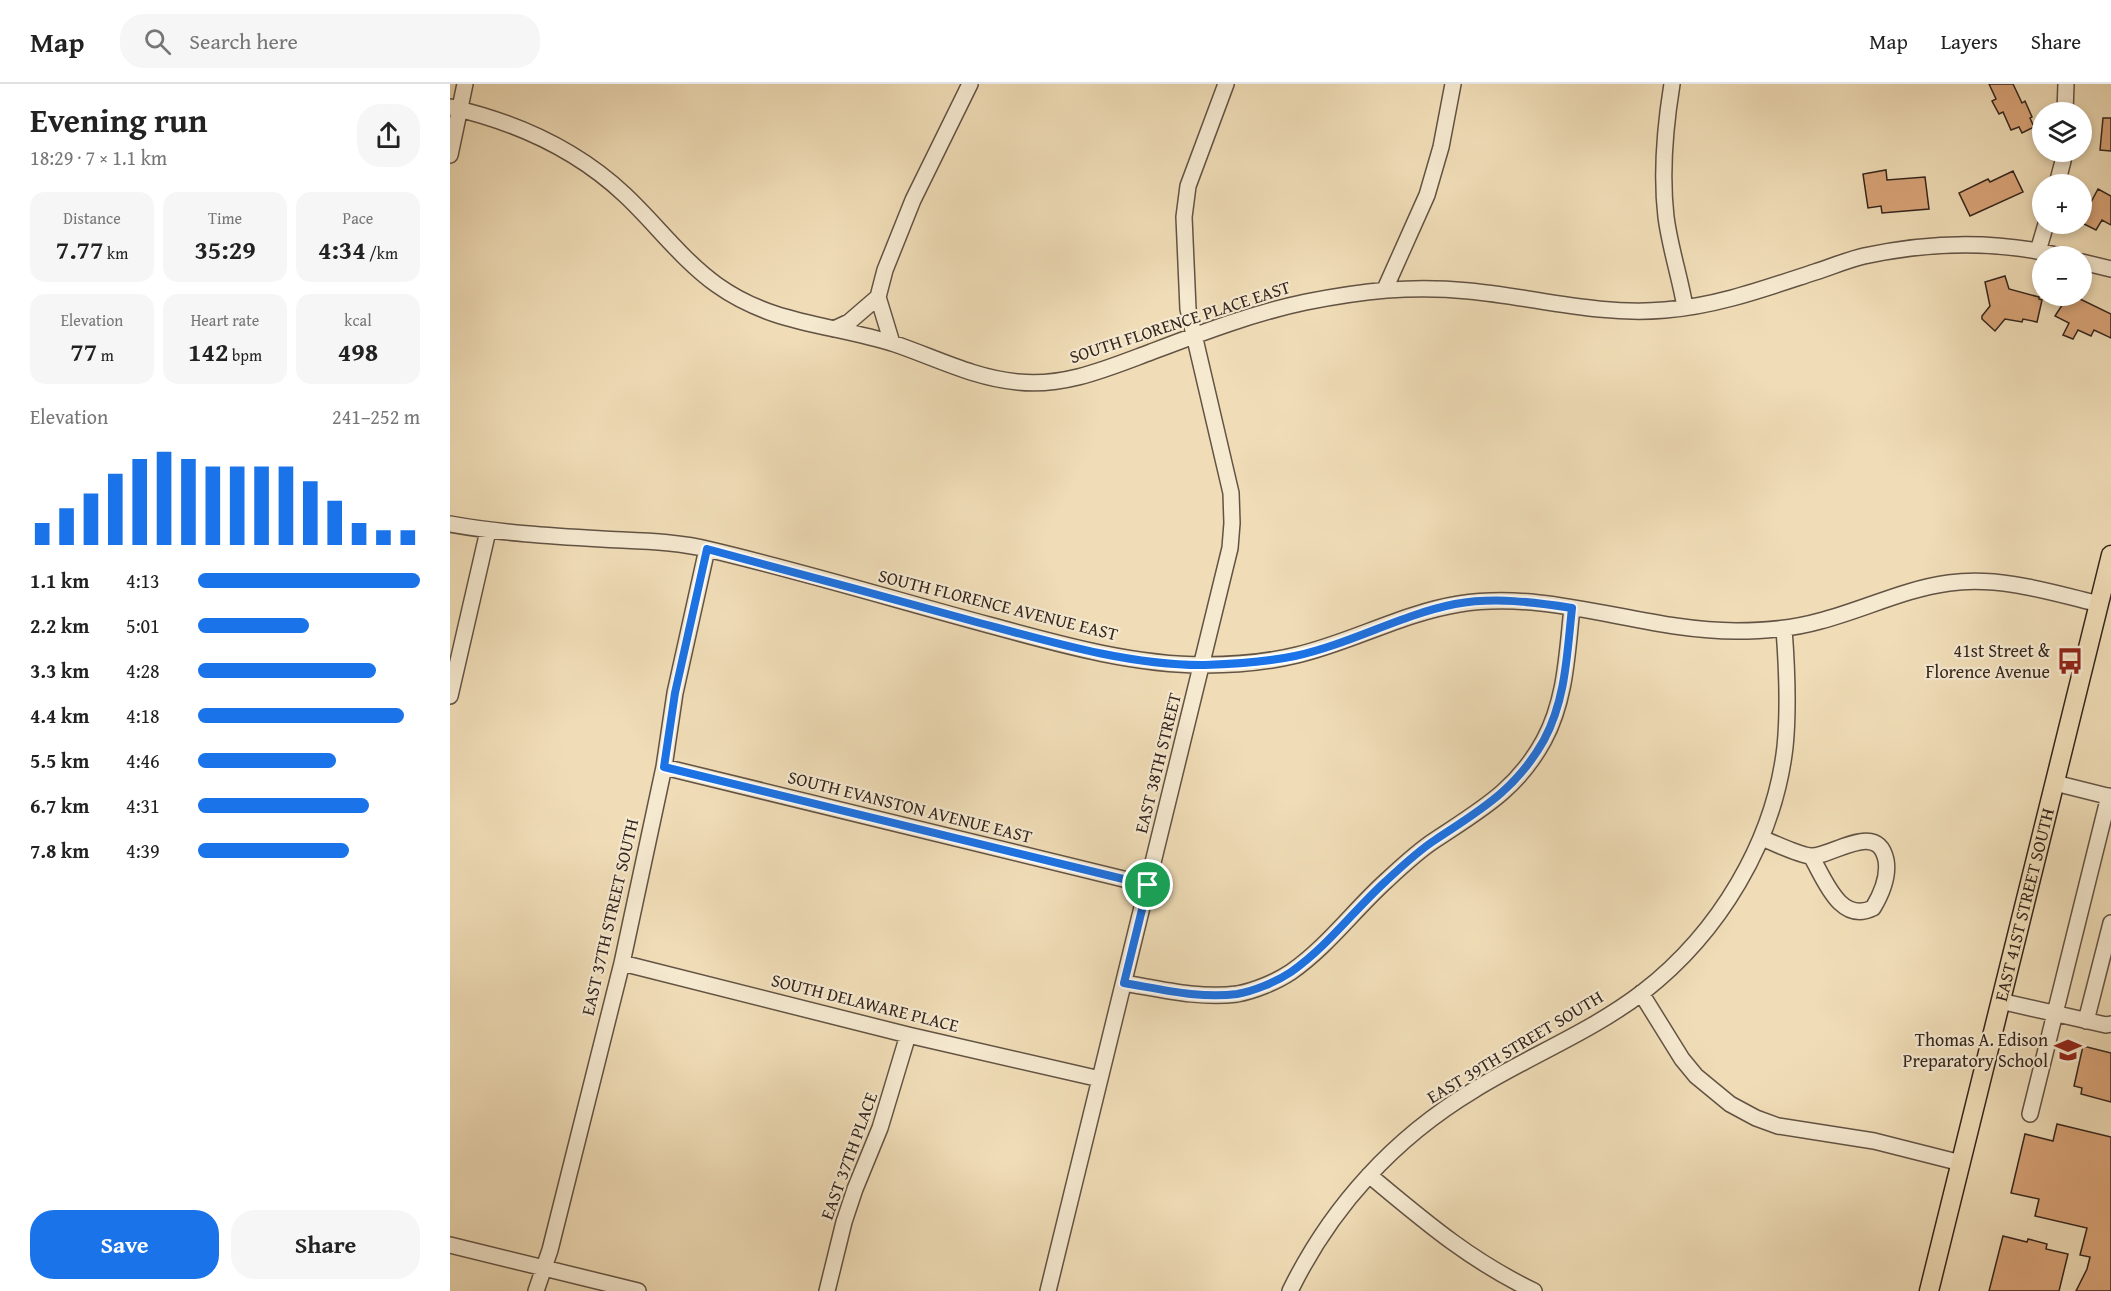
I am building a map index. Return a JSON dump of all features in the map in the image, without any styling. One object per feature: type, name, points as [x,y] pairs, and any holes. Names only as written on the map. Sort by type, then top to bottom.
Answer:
[{"type":"main road","name":"EAST 41ST STREET SOUTH","points":[[1929,1291],[2111,555]]},
{"type":"street","points":[[450,154],[455,109],[465,84]]},
{"type":"street","points":[[892,343],[878,297],[885,270],[913,200],[970,84]]},
{"type":"street","name":"EAST 38TH STREET","points":[[1048,1291],[1230,548],[1232,523],[1230,488],[1188,309],[1184,218],[1188,186],[1226,84]]},
{"type":"street","points":[[1385,289],[1427,195],[1441,147],[1454,84]]},
{"type":"street","points":[[1672,84],[1665,141],[1666,216],[1685,308]]},
{"type":"street","points":[[2065,102],[2066,84]]},
{"type":"street","name":"SOUTH FLORENCE PLACE EAST","points":[[455,109],[504,121],[568,151],[602,174],[627,196],[673,246],[716,285],[766,313],[892,343],[974,374],[1016,382],[1058,382],[1100,371],[1246,317],[1287,306],[1385,289],[1428,288],[1470,291],[1582,308],[1628,312],[1685,308],[1748,294],[1862,256],[1928,247],[1964,245],[1994,245],[2032,250]]},
{"type":"street","points":[[2092,264],[2111,269]]},
{"type":"street","points":[[834,329],[849,322],[878,297]]},
{"type":"street","name":"SOUTH FLORENCE AVENUE EAST","points":[[450,524],[488,531],[643,541],[707,549],[1073,648],[1203,665],[1253,662],[1296,655],[1421,613],[1455,604],[1484,601],[1522,600],[1697,629],[1736,631],[1784,629],[1817,622],[1914,590],[1950,583],[2001,582],[2099,604]]},
{"type":"street","points":[[450,696],[488,531]]},
{"type":"street","name":"EAST 37TH STREET SOUTH","points":[[536,1291],[545,1268],[622,963],[664,767],[675,693],[707,549]]},
{"type":"street","points":[[1124,983],[1171,992],[1237,994],[1261,987],[1290,972],[1317,950],[1385,882],[1432,841],[1473,816],[1503,793],[1524,770],[1544,740],[1557,711],[1564,683],[1572,608]]},
{"type":"street","name":"EAST 39TH STREET SOUTH","points":[[1290,1291],[1320,1236],[1369,1175],[1406,1138],[1474,1090],[1600,1021],[1641,993],[1679,959],[1713,920],[1736,888],[1761,838],[1777,789],[1785,749],[1788,680],[1784,629]]},
{"type":"street","name":"SOUTH EVANSTON AVENUE EAST","points":[[664,767],[1148,885]]},
{"type":"street","points":[[2030,1114],[2110,796],[2055,783]]},
{"type":"street","points":[[1761,838],[1811,856],[1861,841],[1880,847],[1885,856],[1886,874],[1880,896],[1873,908],[1864,912],[1853,912],[1845,908],[1811,856]]},
{"type":"street","points":[[2086,1021],[2111,923]]},
{"type":"street","name":"SOUTH DELAWARE PLACE","points":[[622,963],[908,1035],[1100,1080]]},
{"type":"street","points":[[1641,993],[1682,1059],[1696,1076],[1730,1104],[1756,1119],[1788,1128],[1874,1141],[1961,1163]]},
{"type":"street","points":[[2000,1001],[2086,1021],[2111,1024]]},
{"type":"street","name":"EAST 37TH PLACE","points":[[827,1291],[844,1222],[880,1128],[908,1035]]},
{"type":"street","points":[[1369,1175],[1459,1249],[1534,1291]]},
{"type":"street","points":[[450,1245],[638,1291]]},
{"type":"building","points":[[1989,84],[2013,84],[2022,103],[2025,101],[2032,117],[2030,118],[2032,128],[2022,133],[2019,127],[2011,130],[2003,112],[1999,114],[1992,101],[1996,99]]},
{"type":"building","points":[[2103,118],[2111,118],[2111,151],[2100,150]]},
{"type":"building","points":[[1886,170],[1887,180],[1925,177],[1929,209],[1882,213],[1881,206],[1868,208],[1863,174]]},
{"type":"building","points":[[2013,171],[2023,192],[1970,216],[1959,193],[1988,179],[1990,182]]},
{"type":"building","points":[[2098,189],[2111,196],[2111,225],[2102,220],[2096,230],[2092,228],[2092,200]]},
{"type":"building","points":[[2005,276],[2009,289],[2032,295],[2032,306],[2041,306],[2037,322],[2005,319],[1995,331],[1982,319],[1990,306],[1985,282]]},
{"type":"building","points":[[2092,305],[2111,314],[2111,338],[2094,330],[2091,336],[2078,330],[2073,339],[2063,335],[2069,323],[2055,316],[2062,306]]},
{"type":"building","points":[[2083,1046],[2111,1053],[2111,1102],[2081,1094],[2082,1088],[2074,1086]]},
{"type":"building","points":[[2057,1124],[2111,1137],[2111,1291],[2076,1291],[2090,1257],[2080,1255],[2087,1228],[2035,1216],[2039,1199],[2011,1193],[2025,1134],[2053,1141]]},
{"type":"building","points":[[2003,1236],[2047,1244],[2046,1249],[2068,1254],[2059,1291],[1989,1291]]},
{"type":"place","name":"41st Street & Florence Avenue","points":[[2070,661]]},
{"type":"place","name":"Thomas A. Edison Preparatory School","points":[[2068,1050]]},
{"type":"route","points":[[707,549],[1073,648],[1203,665],[1253,662],[1296,655],[1421,613],[1455,604],[1522,600],[1572,608],[1564,683],[1557,711],[1544,740],[1524,770],[1503,793],[1473,816],[1432,841],[1385,882],[1317,950],[1290,972],[1261,987],[1237,994],[1171,992],[1124,983],[1148,885],[664,767],[675,693],[707,549]]}]
